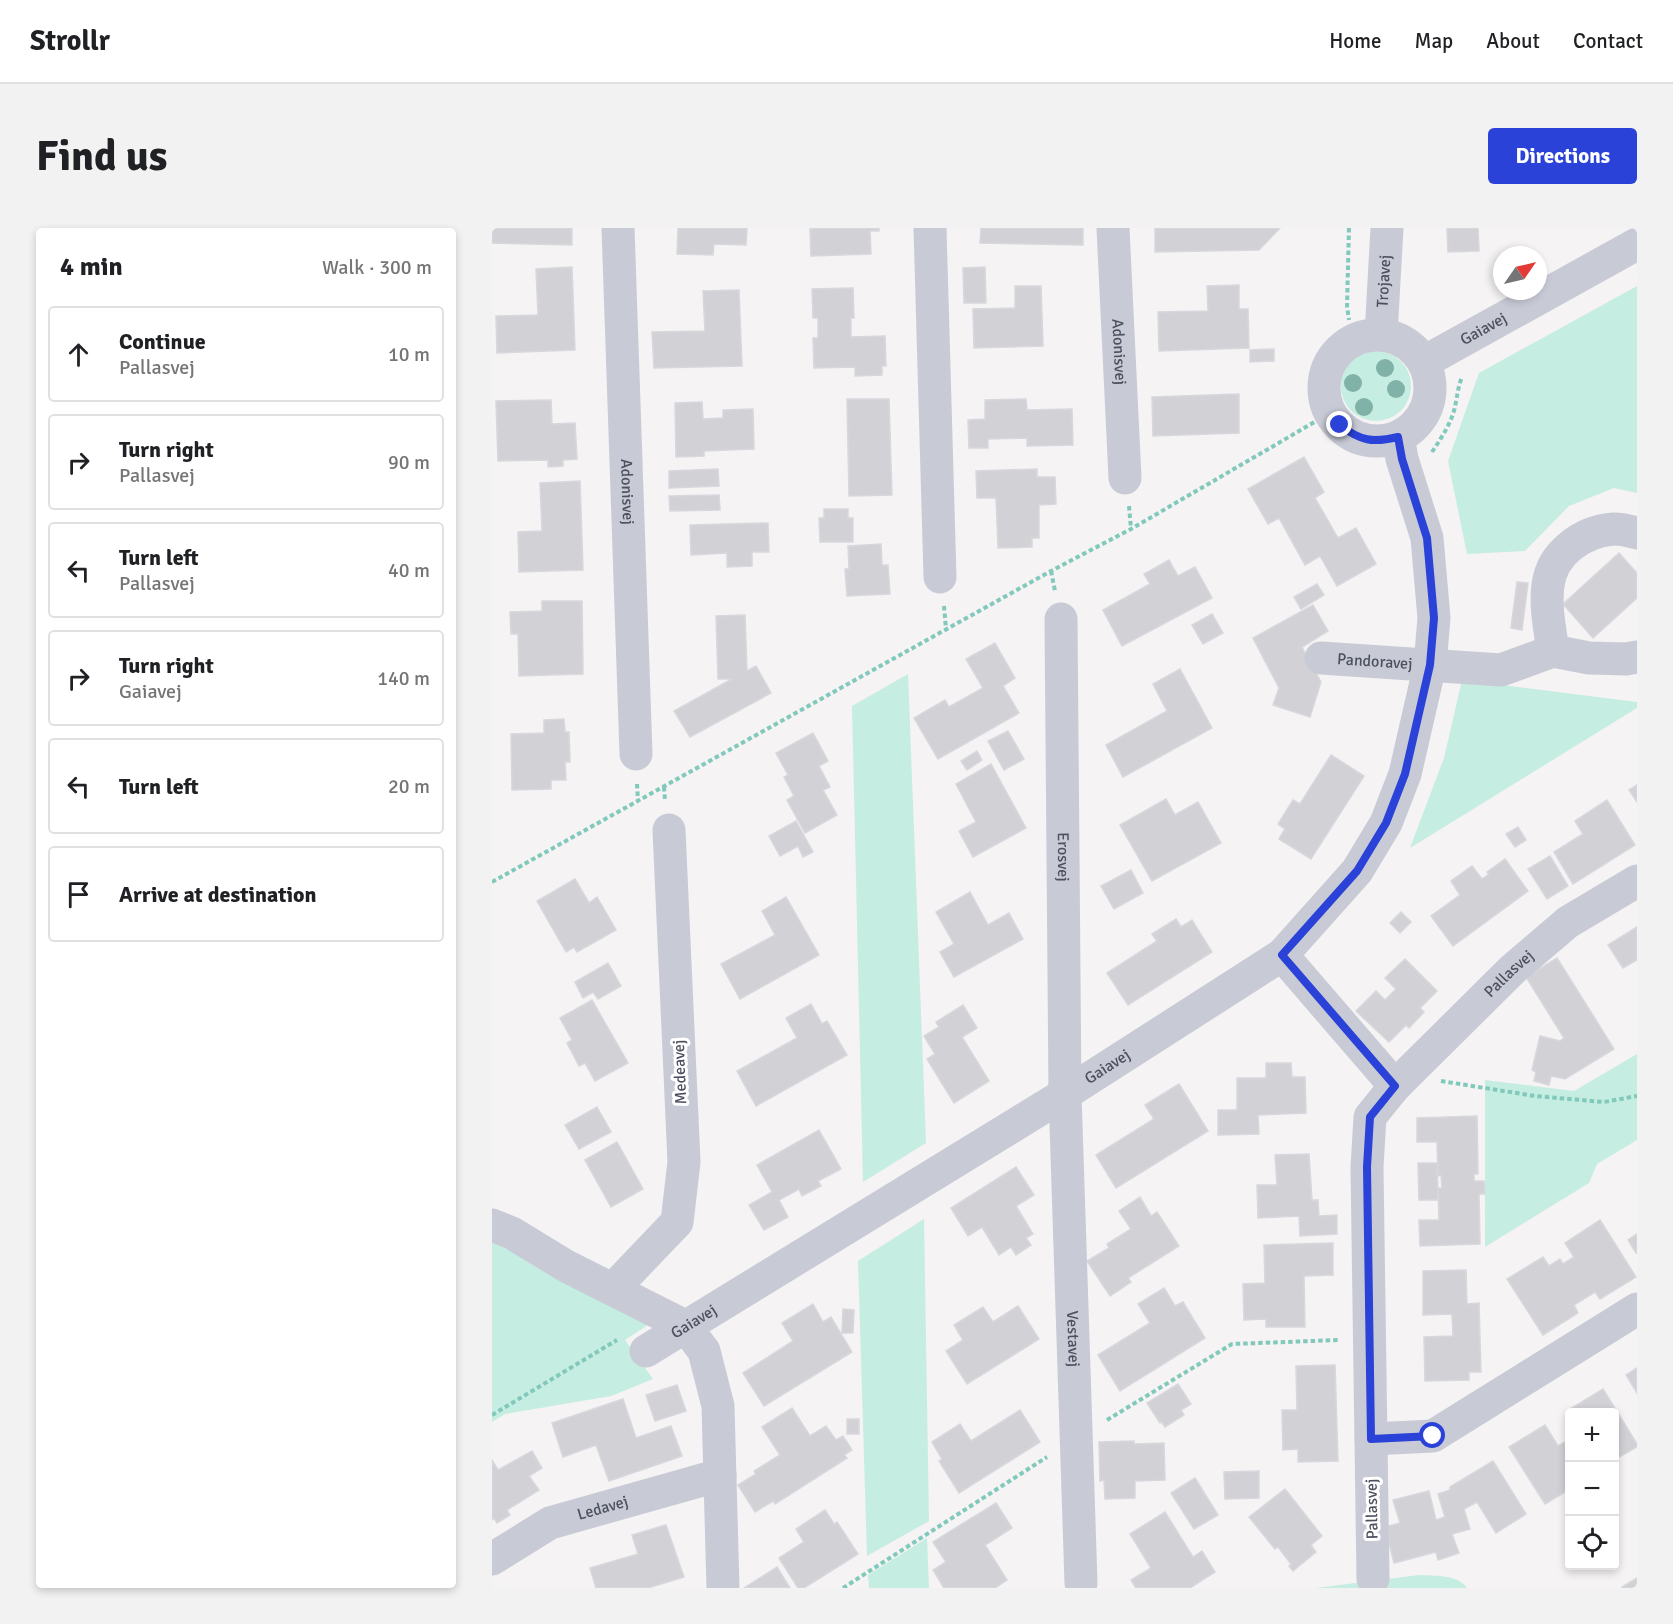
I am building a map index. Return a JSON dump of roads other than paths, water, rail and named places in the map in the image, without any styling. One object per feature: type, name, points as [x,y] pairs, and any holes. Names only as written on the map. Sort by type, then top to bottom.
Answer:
[{"type":"street","name":"Adonisvej","points":[[618,228],[636,754]]},
{"type":"street","points":[[930,228],[940,577]]},
{"type":"street","name":"Adonisvej","points":[[1113,228],[1125,478]]},
{"type":"street","name":"Trojavej","points":[[1367,337],[1387,228]]},
{"type":"street","name":"Gaiavej","points":[[1424,362],[1637,244]]},
{"type":"street","points":[[1367,337],[1394,337],[1416,351],[1424,362],[1430,379],[1430,397],[1424,414],[1413,427],[1398,437],[1382,441],[1367,440],[1352,435],[1330,413],[1325,397],[1325,380],[1330,363],[1340,350],[1367,337]]},
{"type":"street","name":"Gaiavej","points":[[646,1351],[1065,1094],[1282,955],[1357,871],[1386,823],[1405,774],[1430,665],[1434,618],[1427,538],[1402,459],[1398,437]]},
{"type":"street","points":[[1553,651],[1547,607],[1548,584],[1556,562],[1572,544],[1593,532],[1616,529],[1637,533]]},
{"type":"street","name":"Erosvej","points":[[1061,619],[1065,1094]]},
{"type":"street","points":[[1430,665],[1501,670],[1553,651],[1589,658],[1637,657]]},
{"type":"street","name":"Pandoravej","points":[[1321,658],[1430,665]]},
{"type":"street","name":"Medeavej","points":[[613,1289],[676,1222],[684,1162],[669,830]]},
{"type":"street","name":"Pallasvej","points":[[1373,1579],[1367,1167],[1370,1117],[1400,1081],[1513,969],[1569,922],[1637,881]]},
{"type":"street","points":[[1282,955],[1400,1081]]},
{"type":"street","name":"Vestavej","points":[[1065,1094],[1081,1582]]},
{"type":"street","points":[[492,1225],[512,1233],[566,1266],[686,1326],[704,1351],[718,1406],[723,1588]]},
{"type":"street","points":[[1371,1439],[1433,1436],[1637,1309]]},
{"type":"street","name":"Ledavej","points":[[492,1559],[550,1523],[720,1475]]}]
